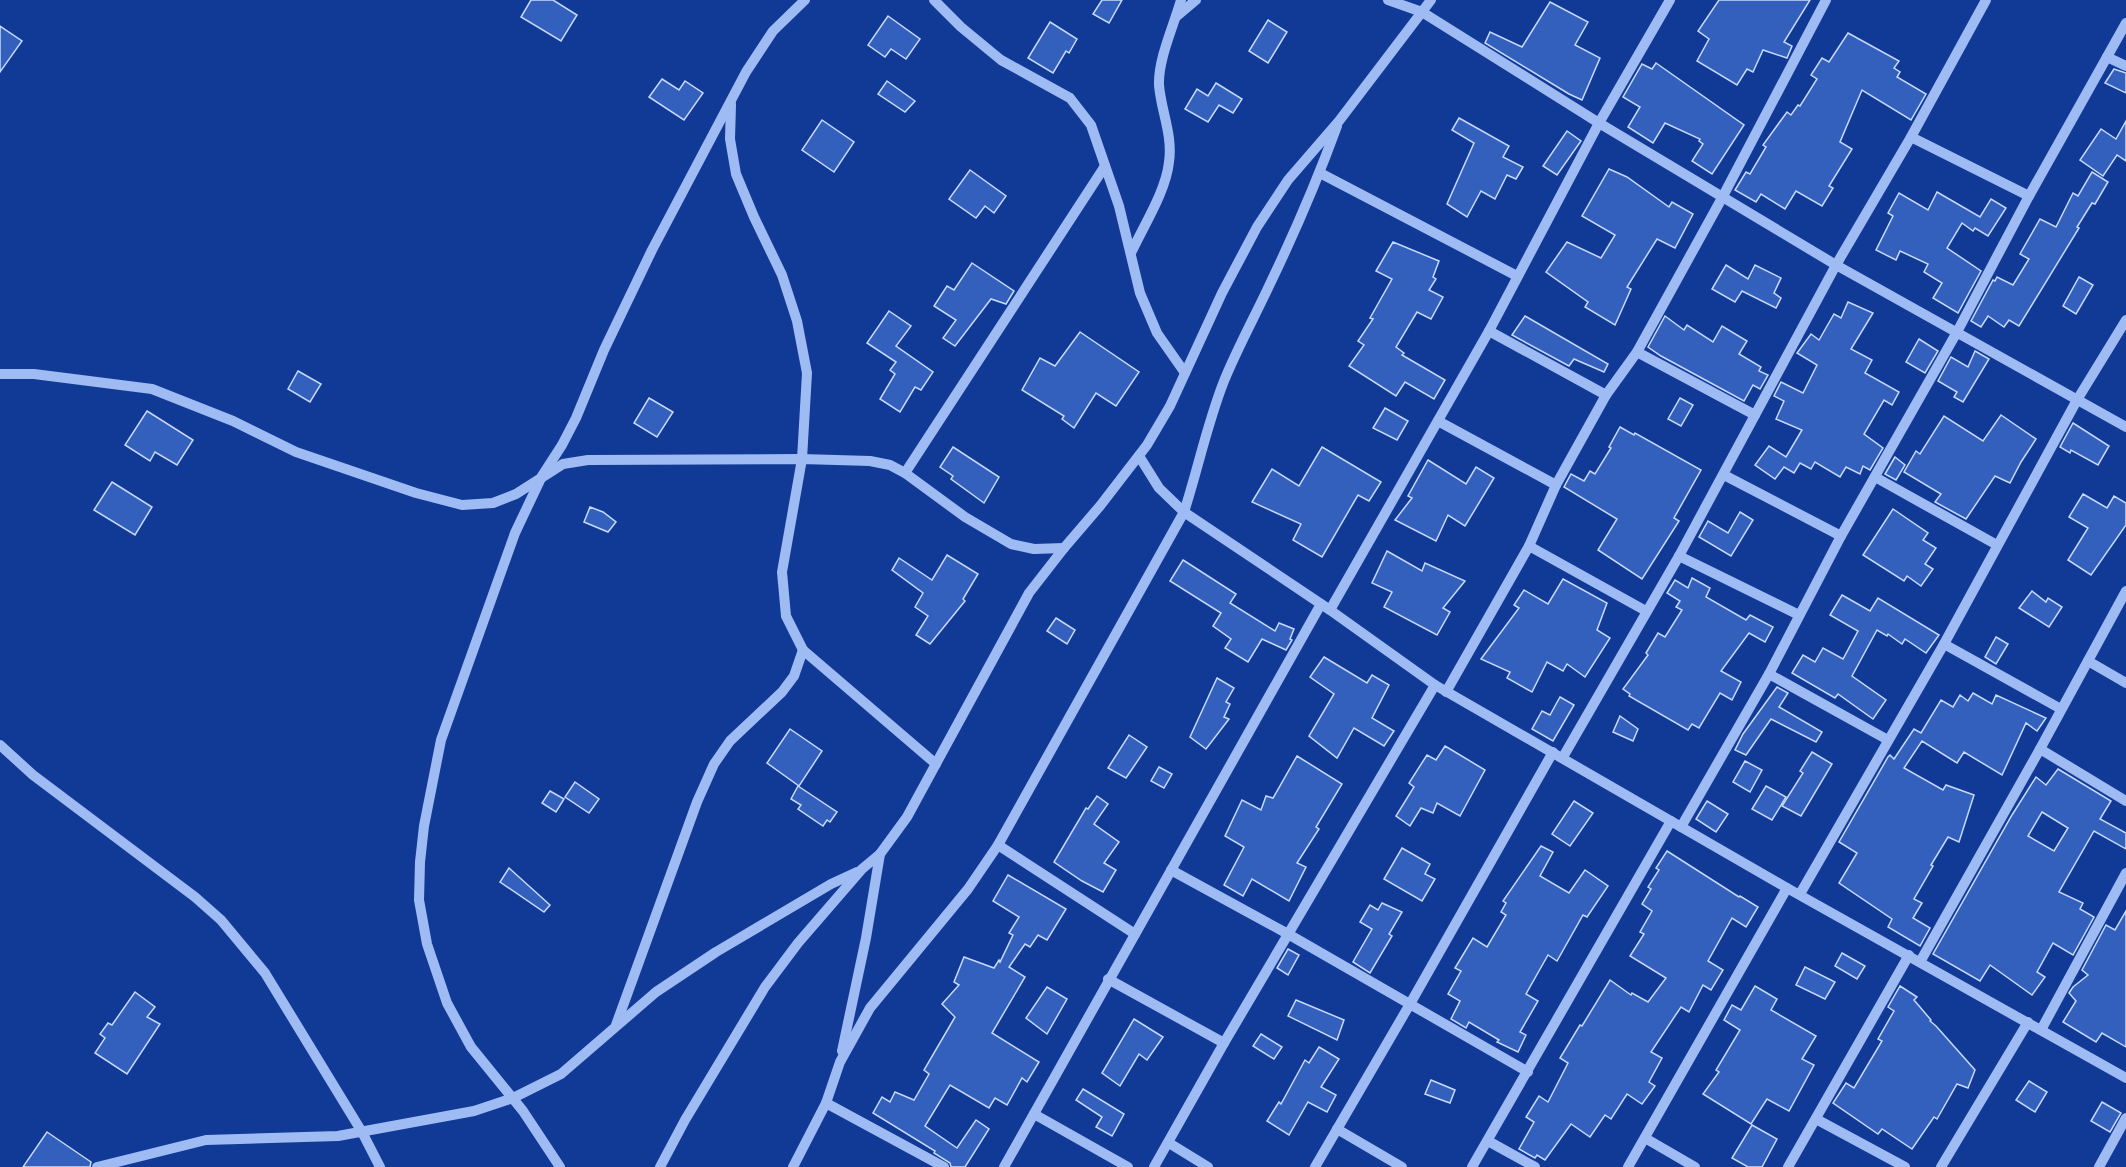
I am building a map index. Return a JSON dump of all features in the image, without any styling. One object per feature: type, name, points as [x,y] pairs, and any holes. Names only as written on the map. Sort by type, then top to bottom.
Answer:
[{"type":"street","points":[[560,1167],[513,1098],[471,1047],[447,1003],[427,944],[419,900],[420,862],[424,826],[441,740],[515,533],[542,476],[576,418],[604,350],[652,250],[746,72],[773,31],[805,0]]},
{"type":"street","points":[[934,0],[961,27],[1001,60],[1070,98],[1091,125],[1132,251],[1140,293],[1157,333],[1185,373]]},
{"type":"street","points":[[1132,251],[1167,177],[1171,148],[1159,85],[1161,61],[1181,0]]},
{"type":"street","points":[[1177,16],[1196,0]]},
{"type":"street","points":[[1388,0],[1422,12],[1722,198],[1836,265],[2126,427]]},
{"type":"street","points":[[660,1167],[685,1120],[765,987],[798,943],[862,869],[880,854],[907,817],[1029,593],[1139,456],[1170,406],[1222,293],[1257,227],[1288,180],[1339,121],[1431,0]]},
{"type":"street","points":[[1004,1167],[1171,870],[1438,421],[1489,331],[1599,123],[1670,0]]},
{"type":"street","points":[[1446,692],[1529,546],[1556,485],[1606,395],[1637,352],[1722,198],[1826,0]]},
{"type":"street","points":[[1563,758],[1680,556],[1836,265],[1911,137],[1986,0]]},
{"type":"street","points":[[1472,1167],[1676,824],[1769,674],[1841,536],[1957,332],[2029,196],[2126,23]]},
{"type":"street","points":[[2107,57],[2126,66]]},
{"type":"street","points":[[732,101],[730,139],[736,174],[754,218],[782,275],[797,321],[807,373],[802,459],[782,572],[786,616],[803,650],[936,764]]},
{"type":"street","points":[[840,1062],[870,1008],[968,889],[998,845],[1184,512],[1196,478],[1214,407],[1225,378],[1278,268],[1320,172],[1339,121]]},
{"type":"street","points":[[1911,137],[2029,196]]},
{"type":"street","points":[[905,473],[1105,166]]},
{"type":"street","points":[[1320,172],[1517,276]]},
{"type":"street","points":[[1800,894],[1944,644],[2077,400],[2126,320]]},
{"type":"street","points":[[1489,331],[1606,395]]},
{"type":"street","points":[[1637,352],[1755,415]]},
{"type":"street","points":[[0,374],[34,374],[152,389],[232,421],[296,452],[416,493],[462,505],[493,503],[516,494],[563,464],[588,460],[870,461],[890,465],[905,473],[965,517],[1011,544],[1034,549],[1064,548]]},
{"type":"street","points":[[1438,421],[1556,485]]},
{"type":"street","points":[[1139,456],[1159,488],[1184,512],[1326,607],[1435,686],[1787,888],[2126,1078]]},
{"type":"street","points":[[1724,475],[1841,536]]},
{"type":"street","points":[[1875,477],[1997,545]]},
{"type":"street","points":[[1529,546],[1646,612]]},
{"type":"street","points":[[1680,556],[1799,615]]},
{"type":"street","points":[[1920,962],[2126,591]]},
{"type":"street","points":[[1944,644],[2061,709]]},
{"type":"street","points":[[615,1026],[658,915],[697,802],[714,764],[730,741],[782,692],[794,676],[803,650]]},
{"type":"street","points":[[2088,661],[2126,683]]},
{"type":"street","points":[[1769,674],[1888,740]]},
{"type":"street","points":[[1154,1167],[1224,1043],[1435,686]]},
{"type":"street","points":[[0,745],[33,775],[195,897],[221,920],[265,973],[362,1132],[380,1167]]},
{"type":"street","points":[[2040,749],[2126,801]]},
{"type":"street","points":[[1315,1167],[1553,752]]},
{"type":"street","points":[[998,845],[1135,934]]},
{"type":"street","points":[[793,1167],[826,1103],[840,1062],[866,938],[880,854]]},
{"type":"street","points":[[97,1167],[206,1140],[338,1136],[474,1111],[513,1098],[561,1074],[656,992],[716,952],[831,884],[862,869]]},
{"type":"street","points":[[1171,870],[1288,934],[1527,1072]]},
{"type":"street","points":[[2041,1030],[2126,873]]},
{"type":"street","points":[[1628,1167],[1787,888]]},
{"type":"street","points":[[1788,1167],[1909,955]]},
{"type":"street","points":[[1108,979],[1224,1043]]},
{"type":"street","points":[[1941,1167],[2028,1022]]},
{"type":"street","points":[[826,1103],[944,1167]]},
{"type":"street","points":[[1034,1114],[1128,1167]]},
{"type":"street","points":[[2099,1167],[2126,1118]]},
{"type":"street","points":[[1816,1119],[1905,1167]]},
{"type":"street","points":[[1337,1129],[1402,1167]]},
{"type":"street","points":[[1645,1138],[1695,1167]]},
{"type":"street","points":[[1488,1141],[1535,1167]]},
{"type":"street","points":[[1169,1143],[1208,1167]]},
{"type":"building","points":[[531,0],[553,0],[577,15],[561,41],[521,17]]},
{"type":"building","points":[[1102,0],[1122,0],[1109,23],[1093,14]]},
{"type":"building","points":[[1719,0],[1810,0],[1784,42],[1792,46],[1787,58],[1763,50],[1753,72],[1747,69],[1737,85],[1697,61],[1709,39],[1698,31]]},
{"type":"building","points":[[1550,2],[1588,22],[1575,45],[1600,58],[1582,100],[1485,43],[1490,32],[1522,47]]},
{"type":"building","points":[[888,16],[920,39],[906,59],[891,49],[885,57],[868,45]]},
{"type":"building","points":[[1268,20],[1287,32],[1268,63],[1249,51]]},
{"type":"building","points":[[1050,22],[1077,39],[1069,53],[1066,51],[1053,73],[1028,58]]},
{"type":"building","points":[[0,26],[22,41],[0,72]]},
{"type":"building","points":[[1848,33],[1899,61],[1894,68],[1900,72],[1897,77],[1926,94],[1911,120],[1862,90],[1840,142],[1852,149],[1829,186],[1833,188],[1822,206],[1796,191],[1785,209],[1761,194],[1756,202],[1735,190],[1746,172],[1750,174],[1766,147],[1763,145],[1787,112],[1791,115],[1798,105],[1800,106],[1817,79],[1811,75],[1822,58],[1829,62]]},
{"type":"building","points":[[1656,63],[1744,125],[1712,174],[1692,161],[1703,144],[1699,141],[1700,139],[1665,123],[1653,143],[1628,127],[1640,107],[1623,97],[1642,64],[1652,69]]},
{"type":"building","points":[[2114,69],[2126,73],[2126,93],[2105,83]]},
{"type":"building","points":[[662,79],[679,90],[685,81],[703,93],[684,120],[649,97]]},
{"type":"building","points":[[887,81],[915,101],[905,112],[878,94]]},
{"type":"building","points":[[1216,83],[1242,99],[1233,113],[1219,105],[1208,122],[1185,109],[1197,89],[1208,96]]},
{"type":"building","points":[[1459,118],[1509,146],[1503,157],[1523,167],[1516,179],[1507,175],[1495,199],[1481,191],[1467,217],[1447,204],[1474,143],[1452,130]]},
{"type":"building","points":[[822,120],[854,142],[834,172],[802,150]]},
{"type":"building","points":[[2126,121],[2126,161],[2117,155],[2103,176],[2080,160],[2101,129],[2116,139]]},
{"type":"building","points":[[1567,131],[1581,141],[1557,175],[1543,166]]},
{"type":"building","points":[[1609,169],[1627,177],[1669,207],[1672,202],[1693,214],[1675,248],[1657,239],[1627,287],[1631,289],[1615,325],[1585,307],[1588,302],[1546,272],[1567,242],[1601,258],[1615,235],[1582,216]]},
{"type":"building","points":[[970,170],[1006,196],[994,213],[985,206],[976,218],[949,199]]},
{"type":"building","points":[[2092,172],[2108,182],[2077,227],[2079,228],[2019,326],[2009,320],[2004,327],[1988,316],[1981,327],[1971,321],[1993,280],[1995,281],[1997,277],[2013,285],[2029,259],[2020,254],[2040,219],[2056,227],[2073,193],[2078,196]]},
{"type":"building","points":[[1937,192],[1980,217],[1991,199],[2006,208],[1988,236],[1975,228],[1973,231],[1962,223],[1947,248],[1981,271],[1958,313],[1933,298],[1942,283],[1924,272],[1928,264],[1900,251],[1896,260],[1876,250],[1893,216],[1888,213],[1899,193],[1928,210]]},
{"type":"building","points":[[1393,242],[1439,261],[1433,277],[1436,279],[1429,290],[1443,297],[1431,319],[1417,312],[1396,347],[1404,353],[1402,355],[1445,380],[1434,399],[1405,382],[1396,396],[1349,366],[1364,345],[1358,341],[1373,319],[1370,318],[1392,279],[1376,271]]},
{"type":"building","points":[[972,263],[1014,291],[1006,304],[991,299],[955,346],[943,338],[956,320],[934,306],[947,286],[954,290]]},
{"type":"building","points":[[1726,265],[1748,279],[1755,265],[1781,278],[1774,293],[1781,298],[1776,308],[1742,291],[1735,302],[1712,289]]},
{"type":"building","points":[[2079,277],[2093,285],[2076,314],[2063,306]]},
{"type":"building","points":[[1848,302],[1873,313],[1851,349],[1872,360],[1865,373],[1899,392],[1892,405],[1884,400],[1864,434],[1883,448],[1870,470],[1863,466],[1860,474],[1846,467],[1840,477],[1815,462],[1811,469],[1800,463],[1794,473],[1784,467],[1775,479],[1755,465],[1769,446],[1786,457],[1802,430],[1776,419],[1784,401],[1774,396],[1781,382],[1803,393],[1817,365],[1797,353],[1811,334],[1819,340],[1834,314],[1841,318]]},
{"type":"building","points":[[889,311],[911,326],[896,346],[933,372],[921,390],[915,387],[900,412],[880,399],[895,374],[890,370],[896,362],[867,343]]},
{"type":"building","points":[[1525,316],[1608,364],[1604,372],[1574,359],[1569,366],[1512,335]]},
{"type":"building","points":[[1665,316],[1684,330],[1687,325],[1713,342],[1722,326],[1747,341],[1739,354],[1761,367],[1759,371],[1768,375],[1760,389],[1753,385],[1744,401],[1648,347]]},
{"type":"building","points":[[1080,332],[1139,372],[1116,406],[1096,393],[1074,428],[1062,419],[1064,416],[1022,390],[1040,358],[1055,366]]},
{"type":"building","points":[[1919,339],[1938,351],[1925,373],[1906,362]]},
{"type":"building","points":[[1975,351],[1989,359],[1963,402],[1954,397],[1957,392],[1938,381],[1951,357],[1968,367]]},
{"type":"building","points":[[298,371],[321,384],[310,402],[288,389]]},
{"type":"building","points":[[649,398],[673,412],[657,437],[634,423]]},
{"type":"building","points":[[1680,398],[1693,405],[1681,426],[1668,419]]},
{"type":"building","points":[[1385,408],[1408,421],[1397,440],[1373,428]]},
{"type":"building","points":[[147,411],[193,440],[177,465],[155,452],[150,461],[125,445]]},
{"type":"building","points":[[2001,415],[2036,439],[2010,483],[1995,476],[1966,519],[1935,502],[1941,494],[1904,472],[1916,451],[1920,454],[1944,416],[1983,441]]},
{"type":"building","points":[[2073,423],[2109,446],[2098,465],[2071,450],[2070,453],[2060,447]]},
{"type":"building","points":[[1620,427],[1701,470],[1674,518],[1679,521],[1642,579],[1598,550],[1617,519],[1564,487],[1571,474],[1584,481],[1590,471],[1595,474],[1611,448],[1609,447]]},
{"type":"building","points":[[953,447],[999,477],[984,503],[951,479],[953,476],[940,467]]},
{"type":"building","points":[[1322,447],[1381,482],[1369,501],[1358,495],[1322,557],[1293,540],[1301,524],[1252,502],[1272,469],[1299,486]]},
{"type":"building","points":[[1895,457],[1905,465],[1896,480],[1885,474]]},
{"type":"building","points":[[1428,460],[1466,484],[1476,467],[1494,478],[1465,526],[1448,515],[1436,541],[1395,520],[1412,498],[1408,496]]},
{"type":"building","points":[[112,482],[152,507],[135,535],[94,510]]},
{"type":"building","points":[[2083,494],[2107,508],[2114,496],[2126,503],[2126,525],[2091,575],[2068,560],[2088,528],[2069,517]]},
{"type":"building","points":[[590,507],[603,512],[616,522],[608,532],[584,522]]},
{"type":"building","points":[[1893,509],[1928,533],[1923,540],[1936,548],[1925,564],[1933,569],[1921,586],[1907,576],[1904,581],[1863,555]]},
{"type":"building","points":[[1740,512],[1753,520],[1731,556],[1699,537],[1708,521],[1728,533]]},
{"type":"building","points":[[1387,551],[1422,571],[1425,563],[1465,581],[1443,608],[1450,612],[1437,635],[1384,607],[1392,592],[1372,583]]},
{"type":"building","points":[[947,555],[978,574],[963,599],[965,601],[930,644],[916,635],[928,616],[915,607],[923,593],[892,570],[899,558],[932,580]]},
{"type":"building","points":[[1183,560],[1236,594],[1230,603],[1275,631],[1279,623],[1294,629],[1290,639],[1292,640],[1286,650],[1262,639],[1248,662],[1225,648],[1231,639],[1213,626],[1221,613],[1170,581]]},
{"type":"building","points":[[1692,578],[1710,588],[1706,597],[1746,620],[1750,615],[1773,627],[1765,642],[1749,633],[1721,671],[1741,682],[1732,700],[1720,693],[1699,728],[1692,724],[1688,730],[1629,696],[1630,694],[1623,689],[1648,655],[1646,653],[1658,633],[1665,637],[1682,610],[1676,607],[1680,601],[1667,593],[1675,580],[1688,588]]},
{"type":"building","points":[[1563,579],[1607,603],[1597,630],[1610,638],[1585,677],[1567,664],[1563,671],[1547,662],[1532,692],[1507,678],[1510,672],[1481,659],[1519,608],[1514,605],[1524,590],[1548,604]]},
{"type":"building","points":[[2032,591],[2046,602],[2048,598],[2062,607],[2049,627],[2019,608]]},
{"type":"building","points":[[1842,595],[1870,611],[1878,598],[1939,635],[1926,653],[1905,639],[1902,644],[1888,634],[1887,636],[1877,630],[1852,676],[1886,700],[1873,719],[1838,694],[1835,698],[1792,673],[1803,655],[1815,662],[1823,648],[1843,659],[1858,631],[1830,615]]},
{"type":"building","points":[[1056,618],[1075,630],[1067,644],[1047,631]]},
{"type":"building","points":[[1996,637],[2008,644],[1996,664],[1985,657]]},
{"type":"building","points":[[1324,657],[1367,683],[1372,675],[1389,685],[1372,718],[1394,731],[1384,746],[1354,728],[1337,758],[1309,736],[1334,694],[1310,677]]},
{"type":"building","points":[[1217,678],[1234,688],[1226,702],[1230,704],[1224,717],[1229,719],[1206,749],[1190,737]]},
{"type":"building","points":[[1777,687],[1788,693],[1779,707],[1822,732],[1816,742],[1771,719],[1746,755],[1735,750],[1743,734]]},
{"type":"building","points":[[1973,693],[1992,704],[1996,695],[2046,718],[2037,731],[2026,723],[2002,775],[1964,752],[1957,763],[1922,741],[1904,768],[1943,790],[1946,785],[1974,795],[1959,842],[1948,837],[1914,899],[1922,903],[1913,918],[1930,928],[1920,946],[1888,927],[1892,919],[1839,883],[1857,853],[1839,842],[1888,757],[1890,755],[1894,759],[1914,729],[1921,733],[1941,700],[1953,707],[1960,695],[1968,701]]},
{"type":"building","points":[[1560,697],[1574,705],[1553,741],[1532,729],[1542,711],[1550,715]]},
{"type":"building","points":[[1620,716],[1638,729],[1633,741],[1613,732]]},
{"type":"building","points":[[790,729],[822,751],[799,786],[767,763]]},
{"type":"building","points":[[1129,735],[1147,747],[1126,778],[1108,768]]},
{"type":"building","points":[[1445,746],[1485,770],[1460,816],[1437,803],[1433,813],[1421,808],[1410,826],[1396,816],[1414,787],[1409,783],[1427,755],[1436,760]]},
{"type":"building","points":[[1812,752],[1832,764],[1801,816],[1782,806],[1803,773],[1800,771]]},
{"type":"building","points":[[1297,756],[1342,784],[1316,827],[1319,829],[1297,863],[1306,867],[1289,901],[1252,879],[1243,896],[1224,885],[1244,847],[1225,836],[1242,800],[1261,810],[1266,796],[1273,798]]},
{"type":"building","points":[[1745,761],[1762,770],[1750,792],[1733,782]]},
{"type":"building","points":[[1159,767],[1172,774],[1164,788],[1151,781]]},
{"type":"building","points":[[2058,769],[2111,801],[2100,819],[2126,833],[2126,849],[2094,831],[2059,892],[2083,903],[2080,909],[2094,917],[2073,955],[2053,943],[2037,972],[2045,977],[2032,995],[1990,965],[1980,981],[1933,954],[2036,777],[2046,785]],"holes":[[[2042,812],[2068,828],[2054,851],[2028,836]]]},
{"type":"building","points":[[575,782],[599,799],[589,813],[565,797]]},
{"type":"building","points":[[798,786],[837,812],[830,822],[827,820],[823,826],[798,809],[801,805],[791,799]]},
{"type":"building","points":[[1766,786],[1786,797],[1772,820],[1752,809]]},
{"type":"building","points":[[550,791],[564,799],[556,812],[542,803]]},
{"type":"building","points":[[1097,796],[1108,804],[1094,824],[1119,842],[1104,863],[1116,870],[1103,892],[1054,862],[1086,808],[1088,809]]},
{"type":"building","points":[[1574,801],[1593,813],[1570,846],[1552,834]]},
{"type":"building","points":[[1707,801],[1728,814],[1716,832],[1696,819]]},
{"type":"building","points":[[1541,846],[1553,852],[1540,876],[1569,893],[1585,870],[1608,886],[1587,917],[1583,915],[1557,961],[1548,955],[1526,994],[1538,1001],[1520,1032],[1526,1035],[1518,1052],[1497,1042],[1499,1040],[1469,1022],[1466,1028],[1451,1019],[1460,1001],[1448,994],[1461,971],[1455,968],[1473,938],[1487,947],[1506,915],[1501,912],[1506,903],[1503,901]]},
{"type":"building","points":[[1402,848],[1430,864],[1425,874],[1435,879],[1422,901],[1384,879]]},
{"type":"building","points":[[1667,851],[1758,907],[1746,927],[1732,918],[1708,961],[1723,970],[1711,990],[1703,985],[1689,1012],[1681,1007],[1651,1052],[1662,1058],[1649,1082],[1655,1086],[1642,1104],[1627,1094],[1611,1119],[1605,1115],[1590,1137],[1571,1124],[1545,1160],[1537,1155],[1535,1158],[1519,1149],[1534,1122],[1526,1117],[1539,1096],[1548,1102],[1568,1063],[1560,1058],[1610,980],[1631,995],[1632,993],[1648,1002],[1666,978],[1630,956],[1644,934],[1640,932],[1652,911],[1642,904],[1651,889],[1648,887],[1659,870],[1656,868]]},
{"type":"building","points":[[509,868],[550,905],[544,912],[500,882]]},
{"type":"building","points":[[1008,875],[1066,909],[1047,940],[1038,935],[1030,947],[1025,944],[1009,967],[1025,977],[992,1033],[1039,1062],[1027,1082],[1022,1078],[1007,1105],[995,1098],[989,1108],[950,1085],[925,1126],[957,1148],[976,1120],[989,1129],[965,1167],[951,1167],[950,1163],[934,1153],[935,1151],[873,1113],[882,1097],[890,1102],[895,1092],[914,1100],[929,1074],[924,1070],[955,1017],[942,1004],[959,985],[954,982],[964,957],[994,968],[999,960],[1000,962],[1013,935],[1009,933],[1019,917],[993,901]]},
{"type":"building","points":[[1382,903],[1402,912],[1389,934],[1392,936],[1370,973],[1353,962],[1372,929],[1360,922],[1370,905],[1378,910]]},
{"type":"building","points":[[2126,911],[2126,1047],[2102,1033],[2096,1042],[2063,1022],[2076,1001],[2069,993],[2088,975],[2082,970],[2106,925],[2115,930]]},
{"type":"building","points":[[1288,949],[1299,955],[1288,975],[1277,968]]},
{"type":"building","points":[[1842,953],[1865,966],[1857,979],[1835,966]]},
{"type":"building","points":[[1805,967],[1835,982],[1825,999],[1796,985]]},
{"type":"building","points":[[1755,986],[1777,999],[1771,1010],[1816,1036],[1802,1059],[1814,1065],[1789,1111],[1767,1099],[1751,1124],[1703,1094],[1719,1072],[1716,1070],[1740,1030],[1724,1020],[1732,1005],[1741,1010]]},
{"type":"building","points":[[1900,986],[1917,997],[1914,1000],[1930,1021],[1975,1070],[1968,1088],[1957,1084],[1937,1119],[1934,1117],[1912,1149],[1882,1129],[1878,1134],[1833,1103],[1846,1083],[1854,1088],[1882,1041],[1878,1039],[1894,1011],[1888,1007]]},
{"type":"building","points":[[1047,987],[1067,999],[1047,1034],[1026,1018]]},
{"type":"building","points":[[135,992],[155,1007],[147,1017],[160,1024],[127,1074],[95,1053],[105,1038],[100,1034],[108,1023],[112,1025]]},
{"type":"building","points":[[1296,1000],[1344,1020],[1337,1040],[1288,1016]]},
{"type":"building","points":[[1134,1019],[1163,1037],[1147,1060],[1139,1054],[1120,1086],[1102,1073]]},
{"type":"building","points":[[1261,1034],[1282,1047],[1274,1059],[1253,1046]]},
{"type":"building","points":[[1319,1047],[1339,1059],[1321,1087],[1336,1095],[1327,1112],[1308,1102],[1289,1135],[1267,1121],[1279,1102],[1281,1104],[1305,1060],[1309,1063]]},
{"type":"building","points":[[1431,1080],[1455,1090],[1450,1103],[1425,1094]]},
{"type":"building","points":[[2029,1081],[2047,1092],[2035,1112],[2016,1100]]},
{"type":"building","points":[[1083,1089],[1124,1114],[1112,1136],[1096,1127],[1102,1117],[1076,1100]]},
{"type":"building","points":[[2102,1102],[2121,1113],[2110,1132],[2091,1121]]},
{"type":"building","points":[[1752,1125],[1777,1139],[1762,1167],[1748,1167],[1732,1158]]},
{"type":"building","points":[[47,1132],[91,1162],[90,1167],[23,1167]]}]
